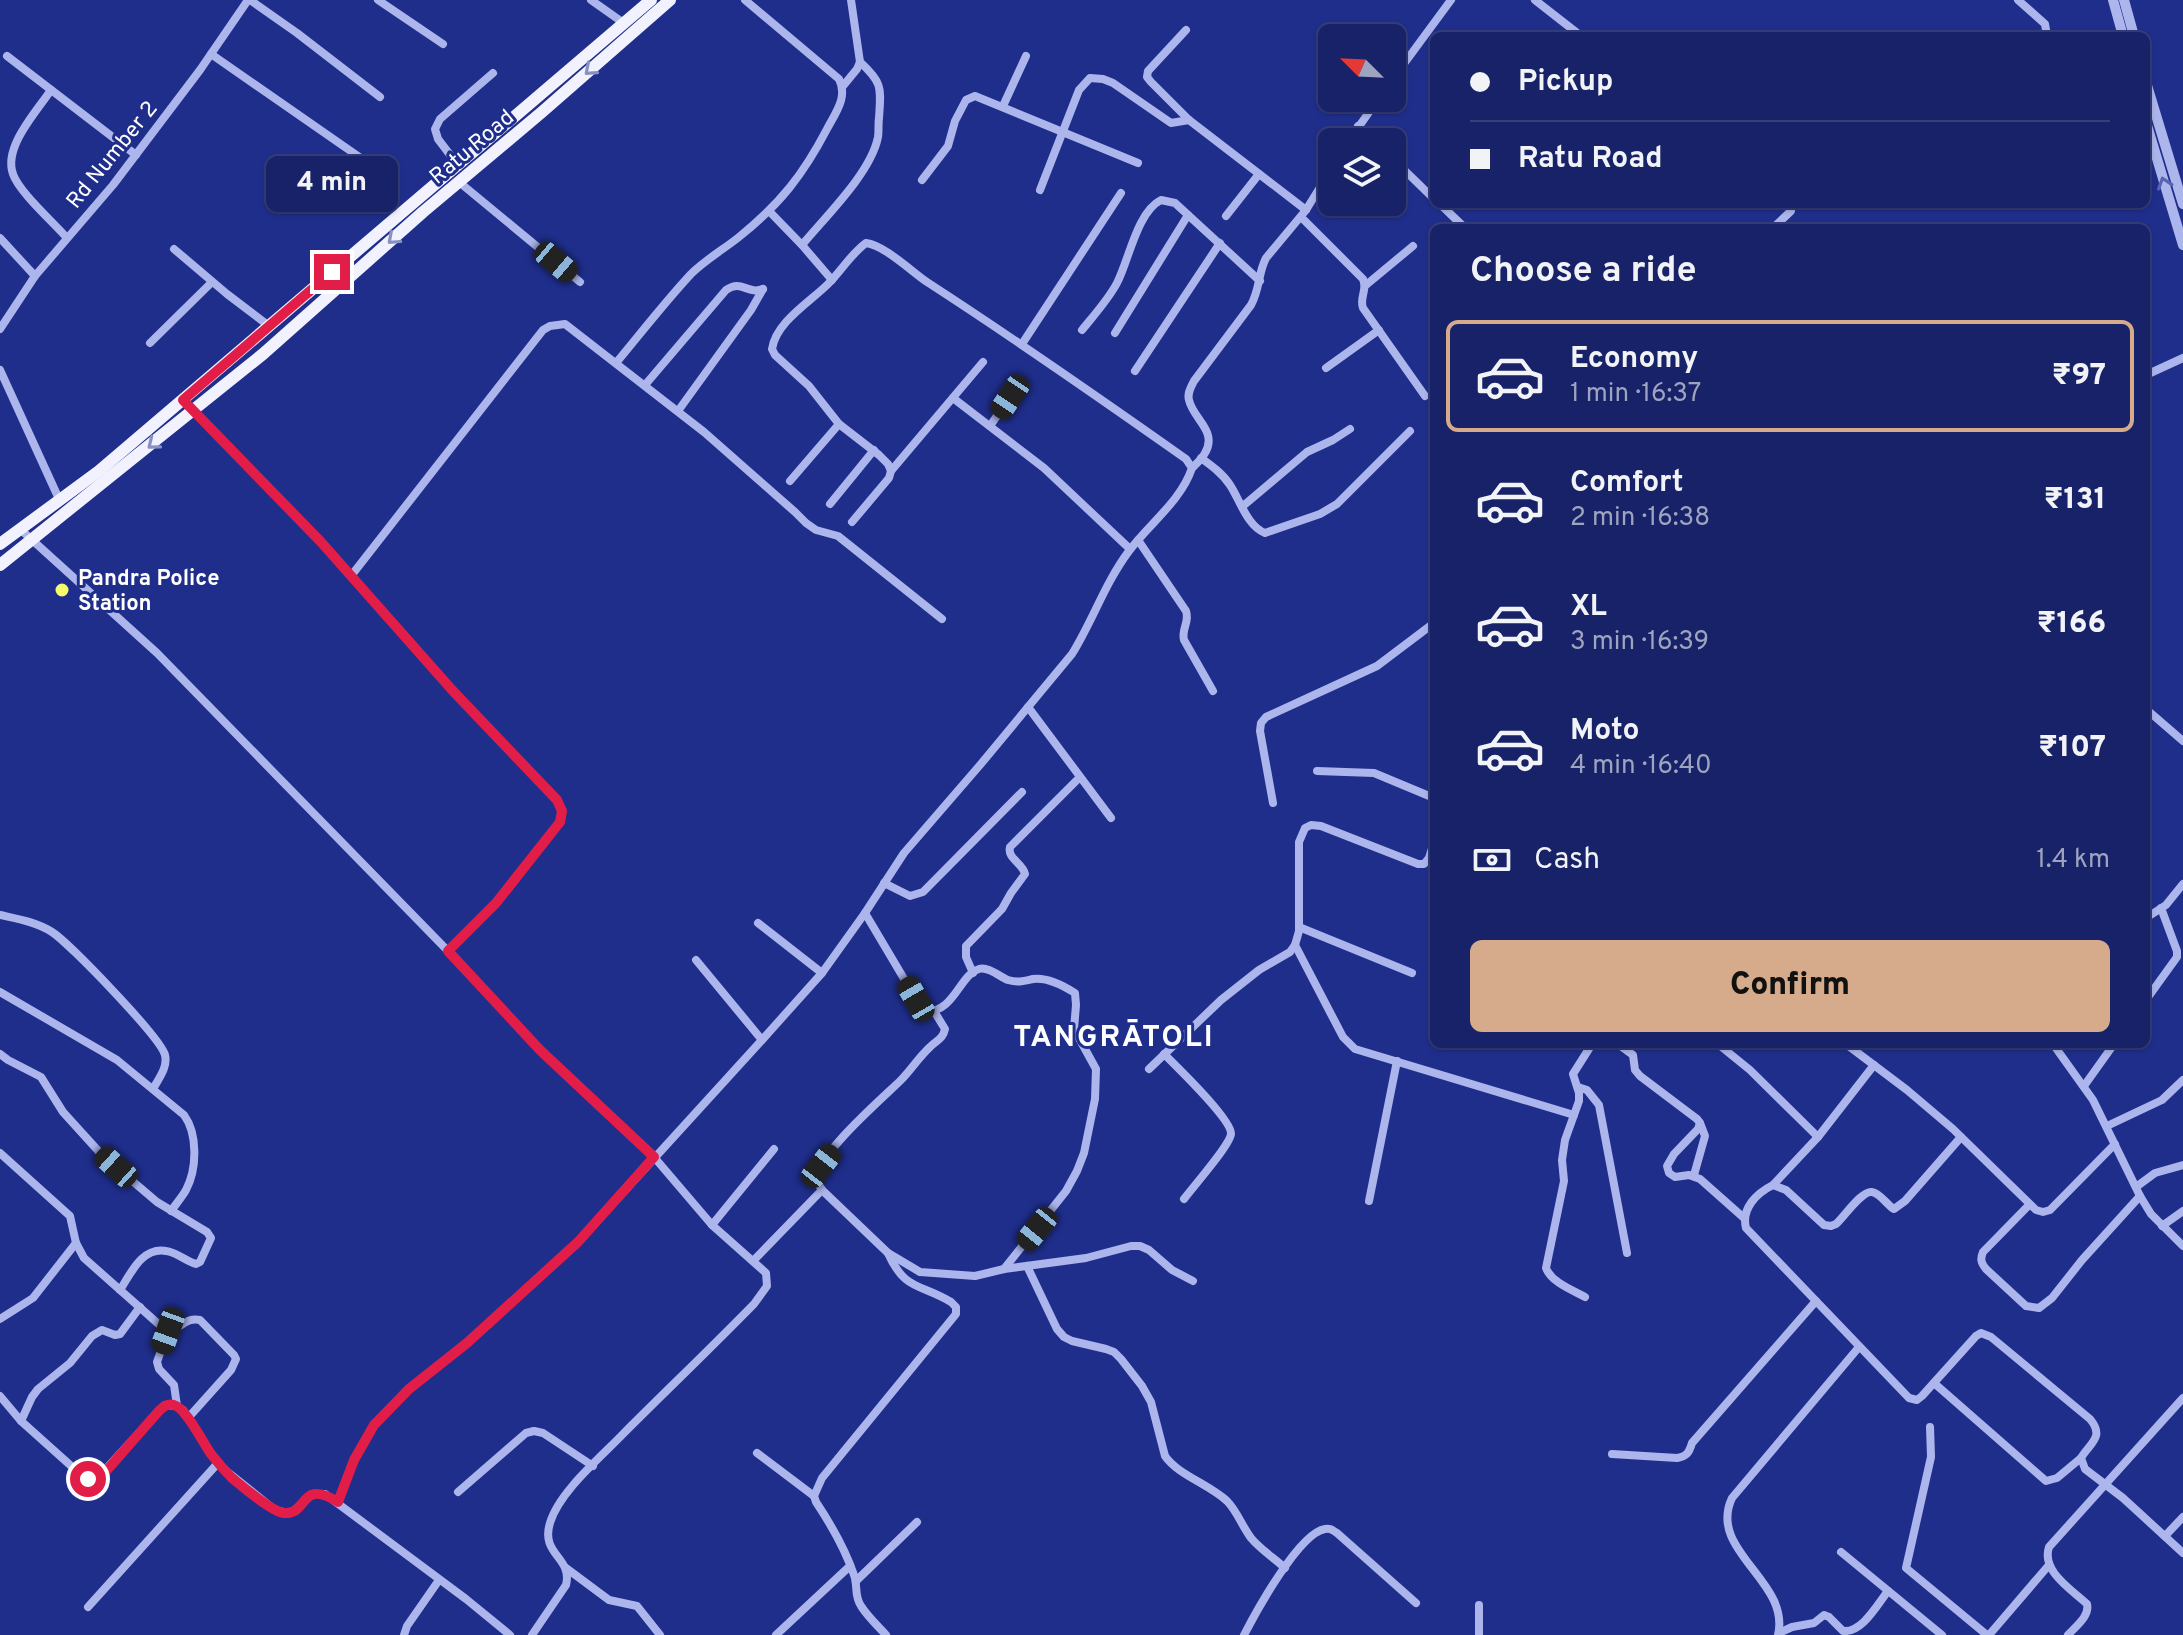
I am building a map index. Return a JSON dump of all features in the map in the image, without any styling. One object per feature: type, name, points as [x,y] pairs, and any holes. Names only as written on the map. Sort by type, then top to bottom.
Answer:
[{"type":"main road","name":"Ratu Road","points":[[0,544],[99,471],[651,0]]},
{"type":"main road","name":"Ratu Road","points":[[0,565],[263,354],[670,0]]},
{"type":"street","name":"Rd Number 2","points":[[1,325],[35,276],[136,155],[249,0]]},
{"type":"street","points":[[249,0],[380,97]]},
{"type":"street","points":[[378,0],[443,44]]},
{"type":"street","points":[[591,0],[625,24]]},
{"type":"street","points":[[745,0],[822,63],[843,86]]},
{"type":"street","points":[[616,363],[691,274],[769,211],[789,191],[812,157],[841,104],[843,86],[860,62],[851,0]]},
{"type":"street","points":[[1406,61],[1451,0]]},
{"type":"street","points":[[1535,0],[1576,32]]},
{"type":"street","points":[[2018,0],[2045,24],[2046,32]]},
{"type":"street","points":[[2113,0],[2122,32]]},
{"type":"street","points":[[2124,0],[2133,32]]},
{"type":"street","points":[[1186,30],[1152,65],[1147,77],[1189,120],[1259,174],[1303,213],[1366,285]]},
{"type":"street","points":[[211,54],[365,161]]},
{"type":"street","points":[[7,56],[136,155]]},
{"type":"street","points":[[1003,106],[1026,56]]},
{"type":"street","points":[[802,245],[858,178],[878,137],[881,89],[872,73],[860,62]]},
{"type":"street","points":[[457,164],[438,139],[435,129],[440,119],[493,73]]},
{"type":"street","points":[[1040,190],[1083,83],[1095,77],[1122,89],[1171,123],[1189,120]]},
{"type":"street","points":[[51,90],[20,134],[11,169],[24,191],[66,237]]},
{"type":"street","points":[[2150,95],[2183,204]]},
{"type":"street","points":[[922,180],[950,142],[955,121],[970,96],[1003,106],[1138,163]]},
{"type":"street","points":[[1358,126],[1368,112]]},
{"type":"street","points":[[2150,135],[2183,245]]},
{"type":"street","points":[[1406,172],[1430,195]]},
{"type":"street","points":[[1226,216],[1259,174]]},
{"type":"street","points":[[459,182],[580,282]]},
{"type":"street","points":[[338,1502],[354,1460],[374,1425],[409,1389],[467,1343],[578,1242],[762,1040],[822,973],[904,853],[1072,654],[1108,583],[1130,549],[1178,494],[1189,479],[1192,468],[1206,452],[1209,441],[1207,429],[1189,401],[1189,392],[1258,293],[1266,258],[1318,190]]},
{"type":"street","points":[[1022,344],[1121,193]]},
{"type":"street","points":[[1082,330],[1114,288],[1137,233],[1155,203],[1161,200],[1168,200],[1188,215],[1260,281]]},
{"type":"street","points":[[1444,208],[1461,224]]},
{"type":"street","points":[[1777,224],[1791,208]]},
{"type":"street","points":[[769,211],[832,280]]},
{"type":"street","points":[[1115,333],[1188,215]]},
{"type":"street","points":[[0,238],[35,276]]},
{"type":"street","points":[[891,471],[874,450],[839,424],[809,386],[772,349],[777,336],[796,313],[866,243],[871,243],[1022,344],[1186,459],[1192,468]]},
{"type":"street","points":[[1135,371],[1220,243]]},
{"type":"street","points":[[1413,246],[1366,285],[1361,302],[1425,396]]},
{"type":"street","points":[[174,249],[269,326]]},
{"type":"street","points":[[150,343],[212,282]]},
{"type":"street","points":[[645,385],[726,290],[733,285],[752,291],[763,289],[678,411]]},
{"type":"street","points":[[351,576],[543,330],[565,324],[678,411],[806,523],[816,530],[838,536],[942,619]]},
{"type":"street","points":[[1326,368],[1379,330]]},
{"type":"street","points":[[2150,373],[2183,358]]},
{"type":"street","points":[[852,522],[983,362]]},
{"type":"street","points":[[0,370],[59,499]]},
{"type":"street","points":[[990,426],[1010,397]]},
{"type":"street","points":[[953,398],[1044,468],[1130,549]]},
{"type":"street","points":[[183,400],[321,542],[453,691],[557,800],[562,811],[560,822],[496,903],[448,951]]},
{"type":"street","points":[[790,481],[839,424]]},
{"type":"street","points":[[1243,506],[1307,452],[1350,429]]},
{"type":"street","points":[[1201,458],[1221,474],[1254,526],[1265,533],[1320,514],[1337,504],[1410,431]]},
{"type":"street","points":[[830,504],[874,450]]},
{"type":"street","points":[[20,529],[157,653],[448,951],[540,1050],[654,1157],[712,1225],[766,1273],[767,1286],[763,1294],[561,1499],[547,1536],[568,1573],[566,1585],[532,1635]]},
{"type":"street","points":[[1138,540],[1186,611],[1188,616],[1182,634],[1184,640],[1213,691]]},
{"type":"street","points":[[1273,803],[1260,731],[1266,717],[1377,666],[1430,626]]},
{"type":"street","points":[[1028,707],[1111,818]]},
{"type":"street","points":[[2150,716],[2183,741]]},
{"type":"street","points":[[1317,771],[1374,773],[1430,796]]},
{"type":"street","points":[[973,973],[966,957],[966,946],[1002,909],[1025,874],[1025,870],[1010,855],[1010,847],[1080,777]]},
{"type":"street","points":[[884,883],[910,896],[923,892],[1022,792]]},
{"type":"street","points":[[1149,1069],[1221,1000],[1259,970],[1290,952],[1295,945],[1299,927],[1299,842],[1305,828],[1321,826],[1418,864],[1424,864],[1430,855]]},
{"type":"street","points":[[2150,915],[2173,899],[2183,884]]},
{"type":"street","points":[[2150,994],[2177,957],[2179,942],[2161,908]]},
{"type":"street","points":[[865,913],[926,1011],[943,1006],[980,969],[987,969],[1013,982],[1043,979],[1075,993],[1074,1029],[1096,1069],[1095,1099],[1084,1153],[1077,1171],[1053,1210],[1004,1269]]},
{"type":"street","points":[[0,915],[34,923],[61,938],[147,1027],[165,1055],[162,1073],[153,1089]]},
{"type":"street","points":[[758,923],[822,973]]},
{"type":"street","points":[[1299,927],[1412,973]]},
{"type":"street","points":[[1295,945],[1343,1037],[1355,1049],[1574,1115]]},
{"type":"street","points":[[696,960],[762,1040]]},
{"type":"street","points":[[0,992],[117,1060],[184,1115],[194,1134],[193,1164],[186,1190],[171,1211]]},
{"type":"street","points":[[934,1011],[946,1033],[856,1121],[821,1166],[816,1177],[822,1190],[888,1253],[920,1272],[975,1276],[1140,1246],[1193,1281]]},
{"type":"street","points":[[1585,1297],[1549,1275],[1546,1268],[1564,1181],[1562,1160],[1565,1140],[1579,1101],[1573,1074],[1589,1048]]},
{"type":"street","points":[[1625,1048],[1636,1059],[1635,1070],[1640,1076],[1700,1123],[1705,1136],[1694,1175]]},
{"type":"street","points":[[1723,1048],[1750,1070],[1818,1137]]},
{"type":"street","points":[[1851,1048],[1907,1090],[1961,1137],[2036,1210],[2050,1210],[2115,1144]]},
{"type":"street","points":[[2056,1048],[2084,1086],[2107,1126],[2151,1214],[2183,1246]]},
{"type":"street","points":[[2084,1086],[2111,1048]]},
{"type":"street","points":[[1164,1054],[1219,1112],[1232,1132],[1227,1144],[1184,1199]]},
{"type":"street","points":[[1,1056],[41,1077],[63,1112],[102,1155],[157,1202],[207,1232],[211,1238],[200,1262],[196,1264],[166,1251],[146,1254],[120,1290]]},
{"type":"street","points":[[1369,1201],[1397,1061]]},
{"type":"street","points":[[1874,1065],[1818,1137],[1773,1185],[1748,1206],[1744,1218],[1746,1228],[1909,1398],[1917,1400],[1922,1396],[1968,1343],[1986,1333],[2090,1419],[2096,1426],[2095,1440],[2081,1458],[2057,1478],[2046,1481],[1934,1383]]},
{"type":"street","points":[[2107,1126],[2162,1100],[2183,1080]]},
{"type":"street","points":[[1578,1087],[1587,1090],[1599,1105],[1627,1253]]},
{"type":"street","points":[[1700,1123],[1674,1154],[1667,1166],[1669,1173],[1675,1177],[1694,1175],[1744,1218]]},
{"type":"street","points":[[1773,1185],[1786,1190],[1824,1225],[1831,1226],[1869,1191],[1875,1192],[1894,1209],[1900,1206],[1961,1137]]},
{"type":"street","points":[[712,1225],[774,1149]]},
{"type":"street","points":[[0,1153],[70,1216],[76,1243],[84,1258],[168,1331]]},
{"type":"street","points":[[2029,1205],[1981,1257],[1986,1269],[2026,1306],[2039,1308],[2052,1298],[2155,1173],[2183,1165]]},
{"type":"street","points":[[753,1261],[822,1190]]},
{"type":"street","points":[[2162,1226],[2183,1211]]},
{"type":"street","points":[[0,1319],[33,1298],[76,1243]]},
{"type":"street","points":[[814,1496],[822,1478],[956,1314],[956,1307],[951,1302],[898,1273],[888,1253]]},
{"type":"street","points":[[1027,1266],[1057,1329],[1064,1337],[1114,1352],[1142,1386],[1151,1402],[1162,1448],[1170,1463],[1225,1498],[1253,1540],[1285,1568]]},
{"type":"street","points":[[1612,1454],[1685,1456],[1698,1436],[1816,1301]]},
{"type":"street","points":[[21,1421],[32,1397],[70,1363],[92,1336],[102,1330],[120,1334],[140,1307]]},
{"type":"street","points":[[168,1331],[189,1319],[200,1320],[236,1359],[231,1370],[188,1418]]},
{"type":"street","points":[[168,1331],[157,1362],[159,1369],[174,1385],[177,1406],[218,1463],[234,1479],[282,1512],[294,1511],[312,1494],[325,1494],[510,1635]]},
{"type":"street","points":[[1859,1347],[1732,1498],[1727,1509],[1727,1521],[1740,1553],[1762,1580],[1779,1612],[1779,1634],[1792,1627],[1814,1623],[1824,1615],[1843,1631],[1853,1631],[1888,1591]]},
{"type":"street","points":[[0,1396],[21,1421],[79,1473],[95,1481],[165,1405],[177,1406]]},
{"type":"street","points":[[2068,1635],[2086,1615],[2087,1604],[2049,1565],[2046,1555],[2049,1547],[2183,1398]]},
{"type":"street","points":[[1930,1427],[1931,1457],[1906,1568],[1988,1635],[2049,1565]]},
{"type":"street","points":[[458,1492],[526,1433],[534,1431],[543,1433],[593,1466]]},
{"type":"street","points":[[757,1453],[814,1496],[840,1539],[856,1581],[861,1606],[886,1635]]},
{"type":"street","points":[[2081,1458],[2085,1469],[2123,1498],[2183,1553]]},
{"type":"street","points":[[88,1607],[218,1463]]},
{"type":"street","points":[[2165,1536],[2183,1517]]},
{"type":"street","points":[[856,1581],[917,1522]]},
{"type":"street","points":[[1244,1635],[1256,1611],[1293,1556],[1312,1535],[1323,1529],[1337,1533],[1416,1603]]},
{"type":"street","points":[[1841,1552],[1942,1635]]},
{"type":"street","points":[[776,1635],[850,1566]]},
{"type":"street","points":[[565,1567],[609,1600],[637,1606],[660,1635]]},
{"type":"street","points":[[404,1635],[439,1580]]},
{"type":"street","points":[[1479,1605],[1479,1635]]},
{"type":"place","name":"Pandra Police Station","points":[[62,590]]},
{"type":"district","name":"TANGRĀTOLI","points":[[1114,1036]]},
{"type":"route","points":[[88,1479],[95,1481],[100,1478],[158,1412],[165,1405],[172,1404],[183,1410],[224,1469],[275,1510],[294,1511],[312,1494],[318,1493],[338,1502],[354,1460],[374,1425],[409,1389],[467,1343],[578,1242],[654,1157],[540,1050],[448,951],[496,903],[560,822],[562,811],[557,800],[453,691],[321,542],[183,400],[332,272]]}]
